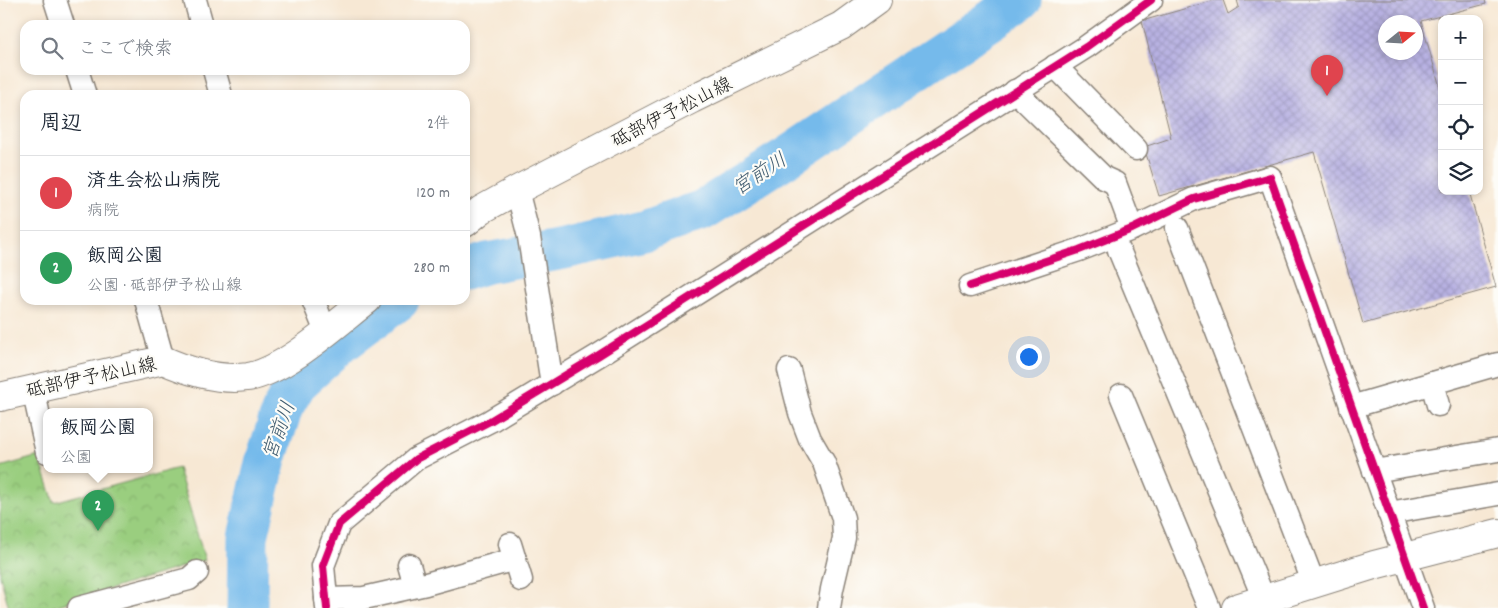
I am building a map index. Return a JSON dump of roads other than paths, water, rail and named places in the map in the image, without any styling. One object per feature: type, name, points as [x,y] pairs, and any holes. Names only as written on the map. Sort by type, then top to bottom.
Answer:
[{"type":"main road","name":"砥部伊予松山線","points":[[470,219],[481,210],[517,190],[692,99],[841,26],[877,0]]},
{"type":"main road","name":"砥部伊予松山線","points":[[0,397],[163,360],[188,371],[222,378],[249,377],[278,367],[361,305]]},
{"type":"main road","points":[[1236,608],[1404,557],[1498,533]]},
{"type":"street","points":[[55,0],[61,20]]},
{"type":"street","points":[[195,0],[201,20]]},
{"type":"street","points":[[515,561],[412,576],[364,598],[326,603],[324,566],[339,524],[416,459],[490,421],[552,384],[1086,47],[1151,0]]},
{"type":"street","points":[[1055,66],[1136,149]]},
{"type":"street","points":[[79,75],[83,90]]},
{"type":"street","points":[[215,75],[220,90]]},
{"type":"street","points":[[1015,91],[1104,178],[1115,183],[1130,241],[1264,599]]},
{"type":"street","points":[[1096,258],[1130,241],[1194,199],[1270,177],[1422,608]]},
{"type":"street","points":[[517,190],[529,237],[552,384]]},
{"type":"street","points":[[1177,228],[1314,584]]},
{"type":"street","points":[[970,286],[1079,250],[1130,241]]},
{"type":"street","points":[[147,305],[163,360]]},
{"type":"street","points":[[315,305],[326,332]]},
{"type":"street","points":[[1351,406],[1432,383],[1497,360]]},
{"type":"street","points":[[789,370],[800,413],[810,438],[824,463],[843,518],[844,538],[829,608]]},
{"type":"street","points":[[1432,383],[1438,405]]},
{"type":"street","points":[[33,389],[43,434]]},
{"type":"street","points":[[1121,395],[1209,608]]},
{"type":"street","points":[[1374,471],[1498,450]]},
{"type":"street","points":[[1388,513],[1498,494]]},
{"type":"street","points":[[79,608],[189,579],[197,572]]},
{"type":"waterway","name":"宮前川","points":[[470,268],[487,263],[564,249],[644,231],[703,210],[790,155],[1021,0]]},
{"type":"waterway","name":"宮前川","points":[[247,608],[248,537],[266,459],[283,407],[297,383],[339,345],[392,305]]},
{"type":"place","name":"済生会松山病院","points":[[1327,96]]},
{"type":"place","name":"飯岡公園","points":[[98,531]]}]
